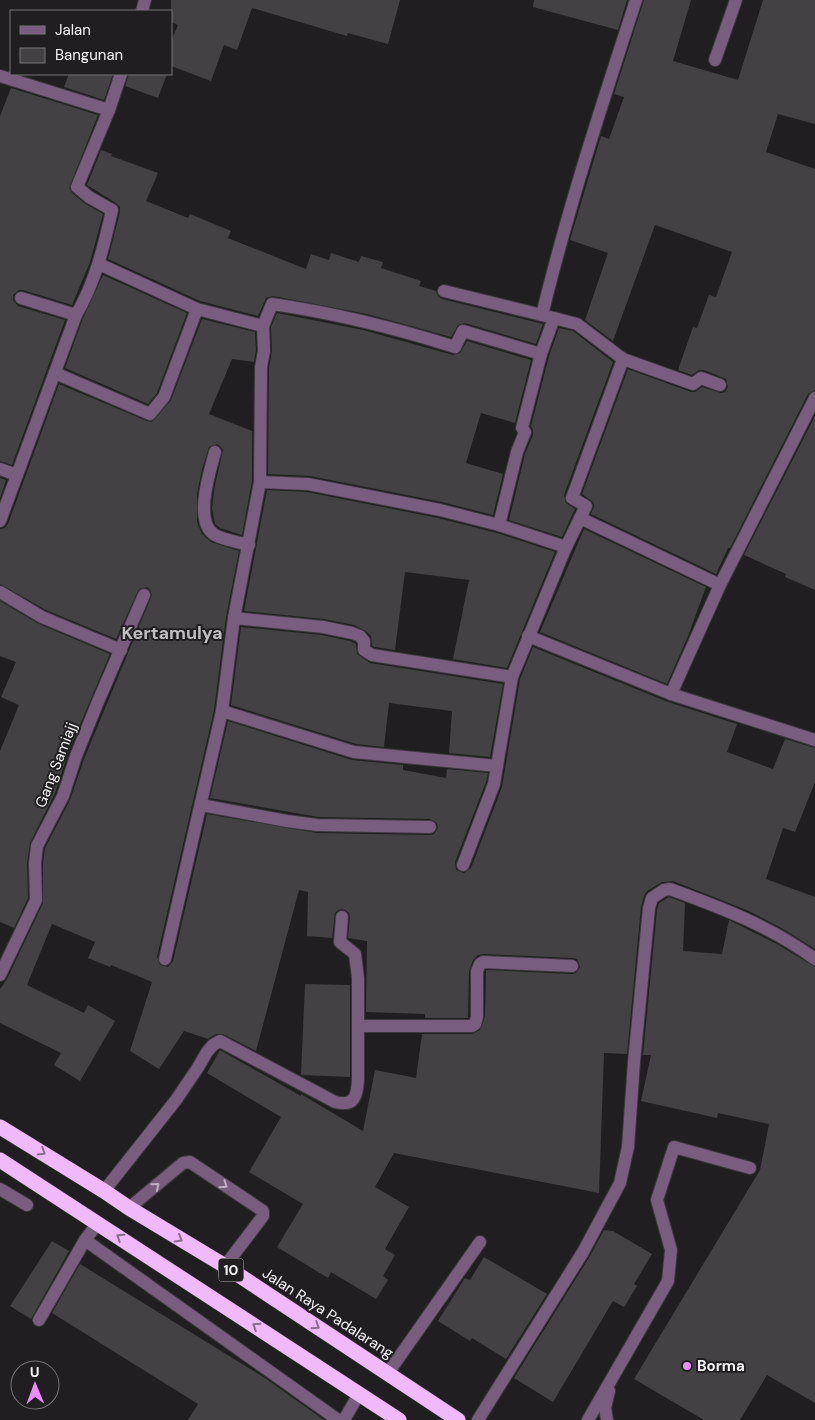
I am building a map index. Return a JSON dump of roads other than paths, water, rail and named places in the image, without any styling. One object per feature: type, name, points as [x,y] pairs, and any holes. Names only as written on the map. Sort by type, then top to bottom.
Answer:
[{"type":"highway","name":"Jalan Raya Padalarang","points":[[0,1126],[225,1266],[458,1420]]},
{"type":"highway","name":"10","points":[[0,1160],[399,1420]]},
{"type":"street","points":[[499,525],[517,452],[525,432],[522,428],[541,354],[556,255],[636,0]]},
{"type":"street","points":[[715,60],[736,0]]},
{"type":"street","points":[[0,521],[76,315],[99,264],[112,210],[89,197],[78,187],[109,110],[121,75]]},
{"type":"street","points":[[0,76],[109,110]]},
{"type":"street","points":[[99,264],[197,309],[263,326]]},
{"type":"street","points":[[444,290],[577,324],[622,359],[694,384],[701,378],[720,386]]},
{"type":"street","points":[[22,298],[76,315]]},
{"type":"street","points":[[166,959],[222,710],[234,618],[260,482],[263,326],[272,304],[327,313],[380,325],[455,347],[463,331],[541,354]]},
{"type":"street","points":[[55,373],[150,414],[164,397],[197,309]]},
{"type":"street","points":[[462,865],[494,784],[512,677],[566,547],[586,506],[572,498],[622,359]]},
{"type":"street","points":[[671,694],[720,584],[815,398]]},
{"type":"street","points":[[215,452],[203,506],[208,527],[215,535],[248,545]]},
{"type":"street","points":[[0,468],[17,476]]},
{"type":"street","points":[[260,482],[308,484],[440,510],[499,525],[566,547]]},
{"type":"street","points":[[580,518],[720,584]]},
{"type":"street","points":[[0,592],[42,617],[121,650]]},
{"type":"street","name":"Gang Samiajj","points":[[0,975],[36,900],[35,863],[37,846],[63,796],[76,756],[144,595]]},
{"type":"street","points":[[234,618],[323,627],[352,633],[360,636],[364,641],[364,650],[372,655],[512,677]]},
{"type":"street","points":[[528,636],[671,694],[815,740]]},
{"type":"street","points":[[222,710],[354,752],[497,766]]},
{"type":"street","points":[[201,805],[317,825],[430,827]]},
{"type":"street","points":[[478,1420],[583,1252],[620,1183],[628,1146],[634,1062],[649,908],[652,898],[664,890],[670,889],[737,914],[794,944],[815,958]]},
{"type":"street","points":[[104,1191],[176,1100],[213,1044],[220,1041],[228,1043],[335,1102],[343,1104],[352,1101],[357,1094],[358,978],[355,954],[340,942],[342,917]]},
{"type":"street","points":[[358,1026],[472,1026],[475,1024],[477,1017],[477,971],[483,962],[572,966]]},
{"type":"street","points":[[588,1420],[668,1281],[671,1250],[658,1200],[674,1147],[750,1168]]},
{"type":"street","points":[[129,1208],[183,1163],[190,1162],[263,1211],[263,1216],[225,1266]]},
{"type":"street","points":[[0,1190],[26,1205]]},
{"type":"street","points":[[39,1320],[98,1223]]},
{"type":"street","points":[[86,1240],[338,1420]]},
{"type":"street","points":[[388,1373],[480,1242]]},
{"type":"street","points":[[606,1420],[605,1408],[610,1384]]},
{"type":"street","points":[[344,1420],[360,1394]]},
{"type":"place","name":"Borma","points":[[687,1366]]},
{"type":"district","name":"Kertamulya","points":[[172,633]]}]
